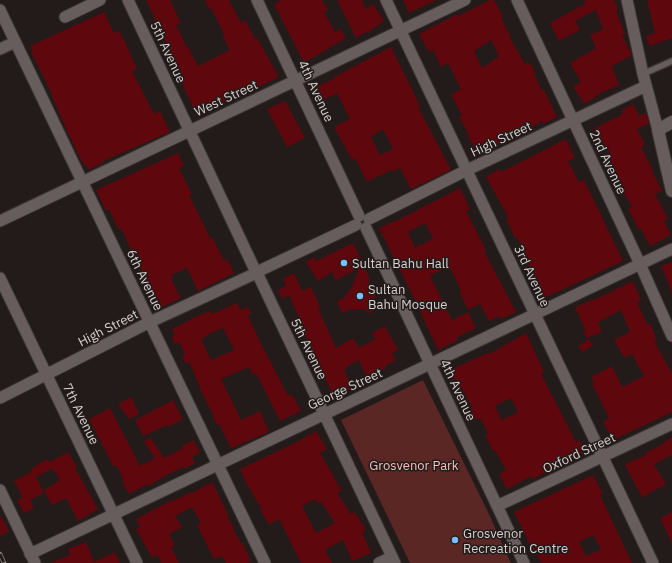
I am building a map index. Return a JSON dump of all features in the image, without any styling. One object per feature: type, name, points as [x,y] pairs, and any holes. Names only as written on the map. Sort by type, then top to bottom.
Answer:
[{"type":"main road","points":[[672,122],[658,130],[672,191]]},
{"type":"street","points":[[65,17],[100,0]]},
{"type":"street","name":"5th Avenue","points":[[128,0],[394,560]]},
{"type":"street","name":"4th Avenue","points":[[257,0],[524,563]]},
{"type":"street","name":"3rd Avenue","points":[[386,0],[653,563]]},
{"type":"street","name":"West Street","points":[[0,221],[465,0]]},
{"type":"street","name":"2nd Avenue","points":[[516,0],[640,264],[672,336]]},
{"type":"street","points":[[627,0],[643,74],[658,130]]},
{"type":"street","name":"6th Avenue","points":[[0,10],[265,563]]},
{"type":"street","points":[[0,49],[15,42]]},
{"type":"street","name":"High Street","points":[[0,398],[150,322],[363,222],[467,170],[646,86]]},
{"type":"street","name":"George Street","points":[[33,559],[114,515],[672,249]]},
{"type":"street","name":"7th Avenue","points":[[0,278],[137,563]]},
{"type":"street","name":"Oxford Street","points":[[497,506],[672,424]]},
{"type":"street","points":[[0,490],[33,559]]},
{"type":"street","points":[[379,563],[394,560]]},
{"type":"lane","points":[[643,74],[672,61]]},
{"type":"green space","name":"Grosvenor Park","points":[[423,380],[487,510],[511,563],[410,563],[341,420]]},
{"type":"building","points":[[146,0],[170,0],[181,23],[176,25],[198,66],[230,50],[211,8],[209,9],[205,0],[229,0],[241,23],[245,20],[255,39],[257,38],[279,77],[238,97],[237,95],[200,115],[197,110],[194,112],[178,75],[182,74]]},
{"type":"building","points":[[282,0],[322,0],[328,10],[324,12],[335,32],[340,29],[346,38],[304,63],[274,4]]},
{"type":"building","points":[[337,0],[362,0],[366,9],[373,4],[384,21],[367,33],[366,32],[356,38]]},
{"type":"building","points":[[403,0],[436,0],[409,13]]},
{"type":"building","points":[[490,0],[494,0],[503,17],[501,18],[511,37],[510,38],[525,64],[529,62],[536,73],[534,74],[542,91],[544,90],[557,117],[543,124],[542,121],[519,135],[517,133],[478,155],[459,117],[462,115],[451,95],[461,89],[448,63],[441,67],[433,50],[429,52],[419,34],[457,14],[458,16]],"holes":[[[491,40],[499,56],[482,68],[474,51]]]},
{"type":"building","points":[[584,0],[614,0],[618,10],[616,11],[625,34],[622,35],[632,55],[612,66],[619,85],[596,95],[597,96],[584,104],[573,86],[581,82],[570,63],[596,48],[590,35],[603,29],[596,10],[575,21],[580,30],[559,41],[550,23],[586,3]]},
{"type":"building","points":[[647,0],[672,0],[672,38],[649,46],[646,36],[655,33]]},
{"type":"building","points":[[104,12],[114,33],[119,31],[125,42],[137,69],[132,71],[154,114],[160,111],[170,132],[103,161],[104,162],[89,170],[86,165],[84,166],[67,131],[52,94],[31,52],[30,46]]},
{"type":"building","points":[[391,47],[420,106],[418,107],[451,170],[411,189],[400,168],[392,172],[391,170],[367,182],[355,158],[352,160],[334,127],[350,119],[337,93],[321,101],[314,88],[335,78],[334,77]],"holes":[[[383,129],[393,149],[380,155],[371,137]]]},
{"type":"building","points":[[285,101],[305,138],[287,147],[267,109]]},
{"type":"building","points":[[633,104],[639,116],[645,113],[648,119],[649,123],[637,129],[645,144],[641,147],[662,191],[655,194],[668,219],[664,221],[671,235],[650,246],[641,229],[639,230],[628,209],[632,207],[619,185],[607,159],[612,157],[602,140],[598,141],[593,129],[623,114],[621,111]]},
{"type":"building","points":[[566,139],[575,158],[568,161],[579,182],[584,180],[623,261],[544,298],[528,264],[530,263],[506,219],[508,217],[486,177],[499,169],[501,172]]},
{"type":"building","points":[[178,153],[184,166],[179,168],[192,194],[189,195],[210,238],[212,237],[224,261],[227,259],[234,273],[198,291],[187,268],[171,275],[173,278],[171,279],[181,298],[162,307],[160,302],[156,303],[141,268],[121,228],[118,229],[109,209],[106,211],[96,190]]},
{"type":"building","points":[[460,188],[470,209],[466,211],[486,250],[484,251],[516,312],[501,319],[499,316],[489,321],[480,304],[468,310],[459,291],[461,290],[449,266],[431,275],[431,278],[452,320],[468,312],[476,328],[457,337],[458,340],[438,350],[379,228],[394,222]],"holes":[[[425,223],[433,238],[415,248],[408,232]]]},
{"type":"building","points":[[353,243],[370,279],[368,280],[376,295],[374,299],[376,300],[371,314],[363,309],[350,309],[342,313],[337,301],[344,298],[352,287],[359,268],[336,280],[332,272],[318,281],[306,262],[314,257],[316,261]]},
{"type":"building","points":[[672,262],[672,292],[661,266]]},
{"type":"building","points":[[294,273],[302,291],[311,287],[321,308],[318,308],[336,348],[353,338],[359,348],[375,339],[372,333],[385,326],[398,350],[392,353],[396,360],[385,366],[386,368],[367,378],[359,360],[346,367],[344,370],[353,389],[334,397],[325,378],[323,380],[314,360],[316,359],[305,335],[300,338],[293,323],[300,320],[289,295],[282,299],[278,290],[286,286],[283,279]]},
{"type":"building","points":[[633,281],[641,300],[637,302],[647,324],[650,323],[657,340],[654,341],[672,373],[672,412],[613,440],[603,422],[609,418],[592,384],[594,383],[591,377],[612,366],[622,387],[644,376],[632,354],[624,358],[614,340],[630,332],[621,310],[598,322],[602,332],[587,338],[583,331],[585,330],[575,307],[594,300]]},
{"type":"building","points":[[237,303],[240,310],[248,307],[251,314],[248,316],[264,350],[288,396],[292,394],[301,411],[280,421],[256,373],[253,375],[249,367],[221,379],[241,420],[260,411],[269,432],[231,448],[219,424],[217,425],[213,418],[214,417],[199,387],[189,362],[186,364],[182,357],[185,355],[179,342],[175,344],[172,337],[175,335],[172,329],[192,318],[210,311],[212,314]],"holes":[[[223,328],[234,350],[211,360],[201,339],[209,335],[208,334]]]},
{"type":"building","points":[[526,333],[544,372],[541,374],[576,442],[579,440],[585,452],[533,479],[531,476],[507,489],[499,474],[506,470],[495,450],[493,451],[485,435],[488,433],[480,418],[475,420],[469,410],[472,408],[462,388],[460,389],[450,370],[488,353],[489,354]],"holes":[[[511,398],[518,412],[502,420],[495,406]]]},
{"type":"building","points":[[589,339],[593,345],[583,352],[578,346]]},
{"type":"building","points":[[131,397],[139,414],[129,419],[118,404]]},
{"type":"building","points":[[173,400],[183,419],[168,427],[167,425],[143,436],[135,420]]},
{"type":"building","points":[[110,408],[140,466],[155,458],[144,442],[150,437],[164,458],[183,448],[182,446],[193,440],[200,452],[192,457],[195,463],[184,469],[183,467],[149,486],[148,484],[129,494],[122,482],[124,481],[116,465],[113,466],[89,419]]},
{"type":"building","points":[[316,431],[327,449],[320,453],[342,491],[337,493],[351,514],[355,512],[366,530],[362,532],[371,553],[352,561],[343,540],[325,550],[332,563],[301,563],[279,519],[269,525],[240,469],[297,442]],"holes":[[[315,499],[318,504],[321,502],[335,523],[316,533],[302,506]]]},
{"type":"building","points":[[672,437],[672,455],[654,464],[666,484],[642,497],[625,464],[646,455],[645,453]]},
{"type":"building","points":[[68,452],[77,467],[75,468],[98,509],[78,521],[66,498],[52,505],[44,490],[60,480],[52,468],[36,477],[44,493],[30,500],[34,508],[24,513],[17,500],[23,497],[14,481],[32,471],[31,469],[38,464],[48,459],[50,462]]},
{"type":"building","points":[[593,475],[603,494],[600,495],[632,563],[541,563],[535,550],[533,551],[514,512]],"holes":[[[593,535],[601,549],[586,556],[579,542]]]},
{"type":"building","points":[[212,482],[229,516],[227,517],[251,561],[246,563],[226,563],[222,556],[214,559],[197,525],[201,523],[192,507],[175,516],[182,527],[169,534],[175,545],[171,547],[179,563],[161,563],[158,555],[152,558],[136,529],[140,527],[136,519],[172,500],[173,501],[191,492],[192,493]]},
{"type":"building","points":[[672,512],[672,544],[660,518]]},
{"type":"building","points":[[0,515],[9,531],[0,536]]},
{"type":"building","points":[[86,542],[94,562],[115,552],[120,563],[50,563],[70,555],[68,549]]},
{"type":"railway","points":[[0,554],[4,563]]},
{"type":"place","name":"Sultan Bahu Hall","points":[[344,263]]},
{"type":"place","name":"Sultan Bahu Mosque","points":[[360,296]]},
{"type":"place","name":"Grosvenor Recreation Centre","points":[[455,540]]}]
